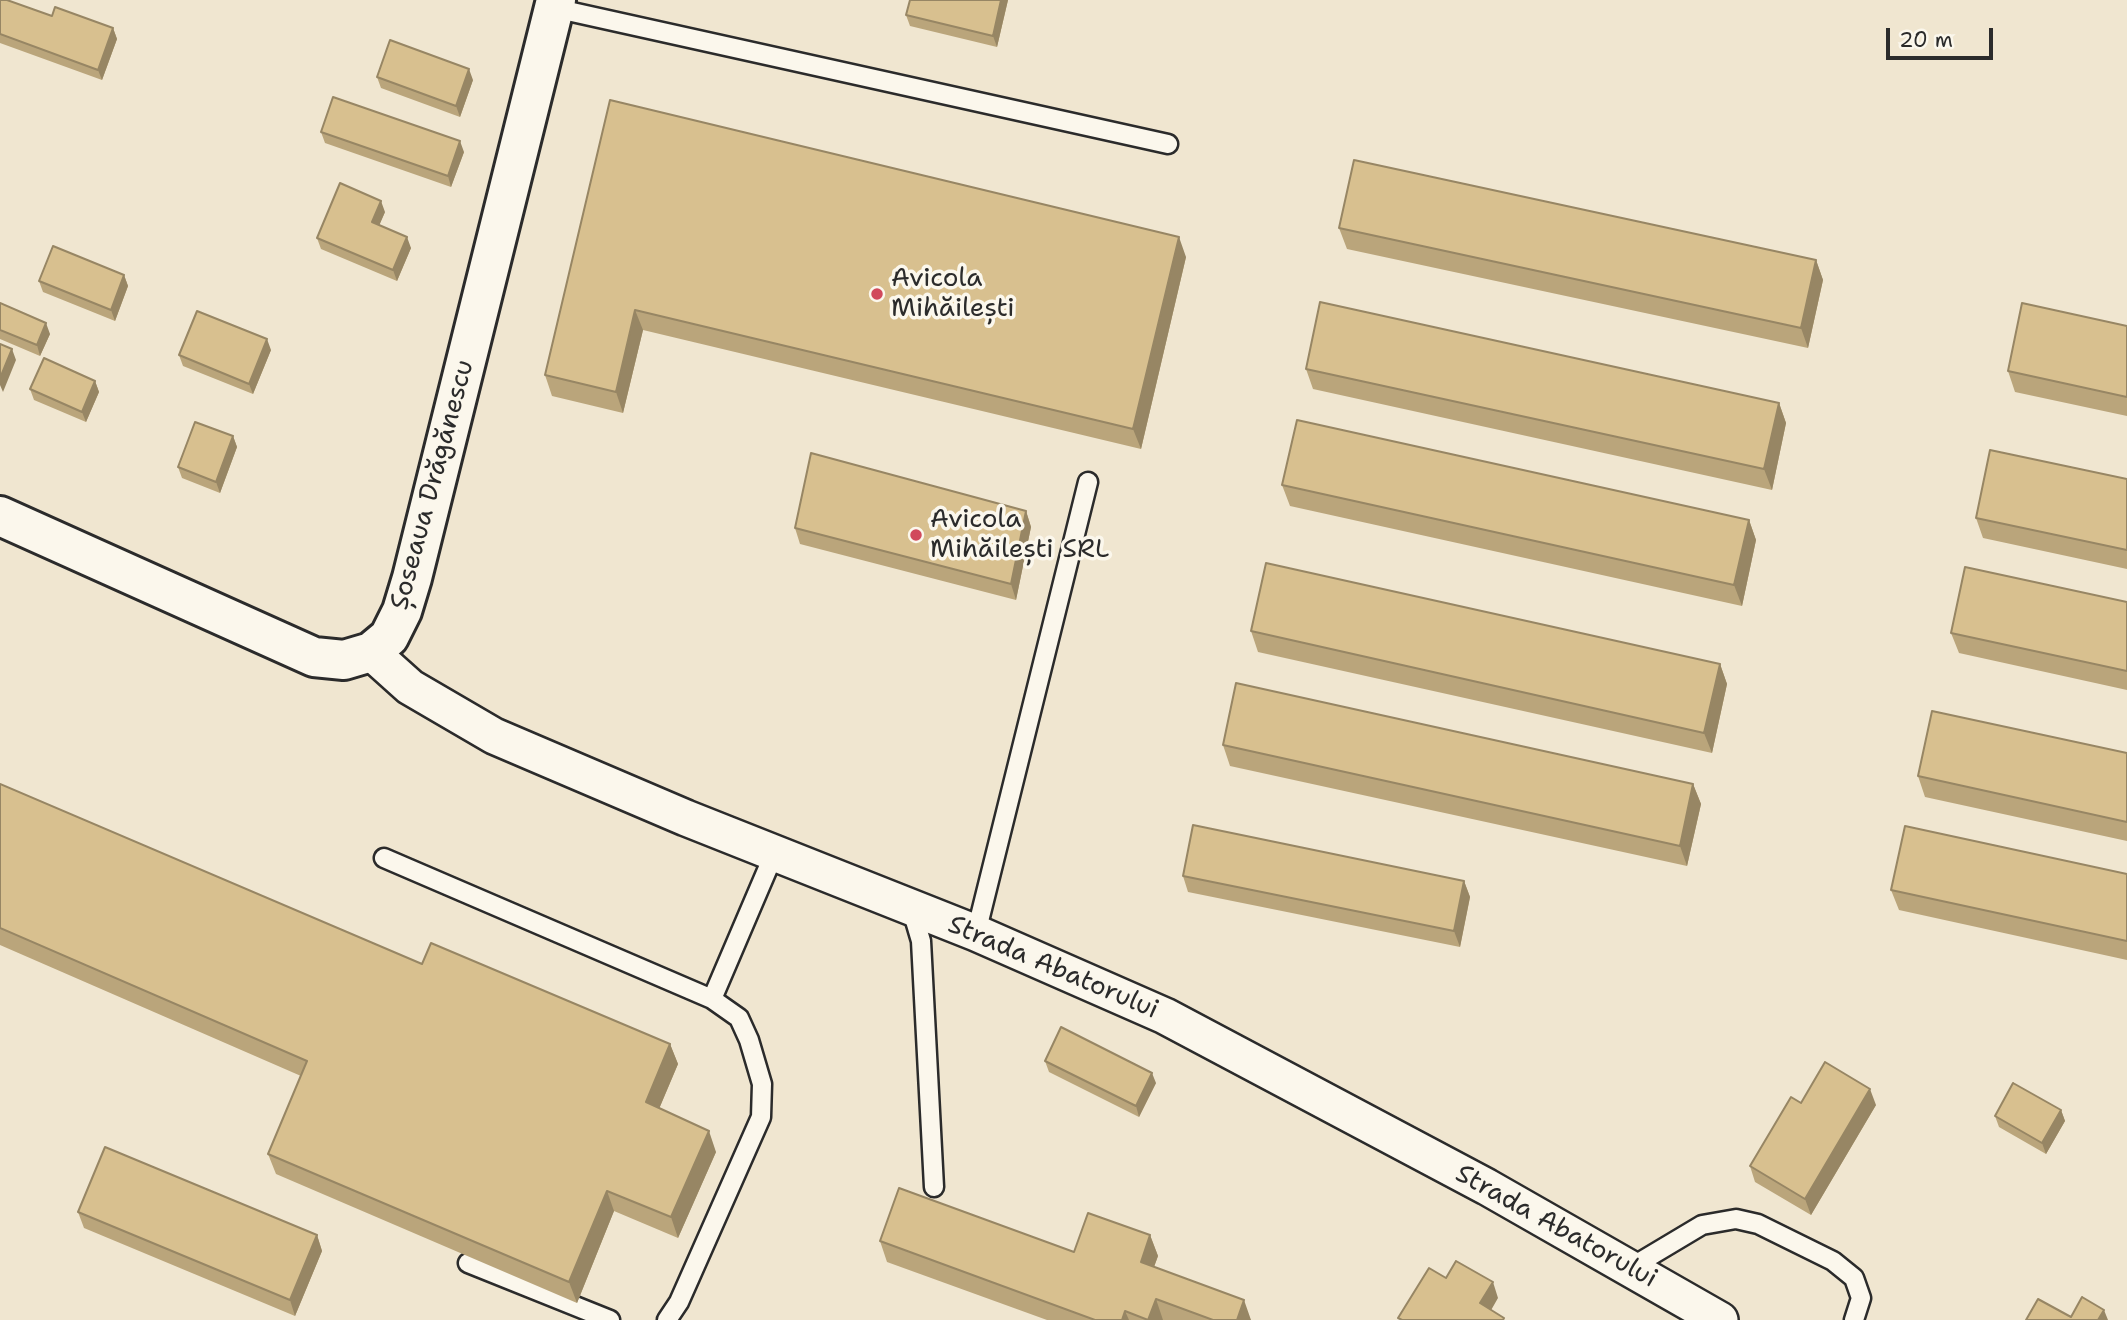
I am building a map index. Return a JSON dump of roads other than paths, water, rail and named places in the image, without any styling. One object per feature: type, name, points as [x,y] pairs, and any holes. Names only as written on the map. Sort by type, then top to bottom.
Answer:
[{"type":"main road","name":"Șoseaua Drăgănescu","points":[[371,652],[389,637],[402,611],[555,4]]},
{"type":"main road","points":[[0,516],[314,657],[344,660],[371,652]]},
{"type":"street","name":"Strada Abatorului","points":[[371,652],[410,687],[494,736],[774,854],[976,933],[1166,1016],[1487,1187],[1720,1320]]},
{"type":"lane","points":[[555,4],[1168,144]]},
{"type":"lane","points":[[976,933],[1088,482]]},
{"type":"lane","points":[[712,999],[774,854]]},
{"type":"lane","points":[[384,858],[712,999],[739,1018],[749,1040],[762,1084],[761,1117],[679,1302],[667,1320]]},
{"type":"lane","points":[[911,907],[921,941],[934,1187]]},
{"type":"lane","points":[[1630,1268],[1702,1225],[1736,1219],[1758,1224],[1833,1261],[1854,1278],[1861,1298],[1854,1320]]},
{"type":"lane","points":[[468,1263],[610,1320]]},
{"type":"place","name":"Avicola Mihăilești","points":[[877,294]]},
{"type":"place","name":"Avicola Mihăilești SRL","points":[[916,535]]}]
